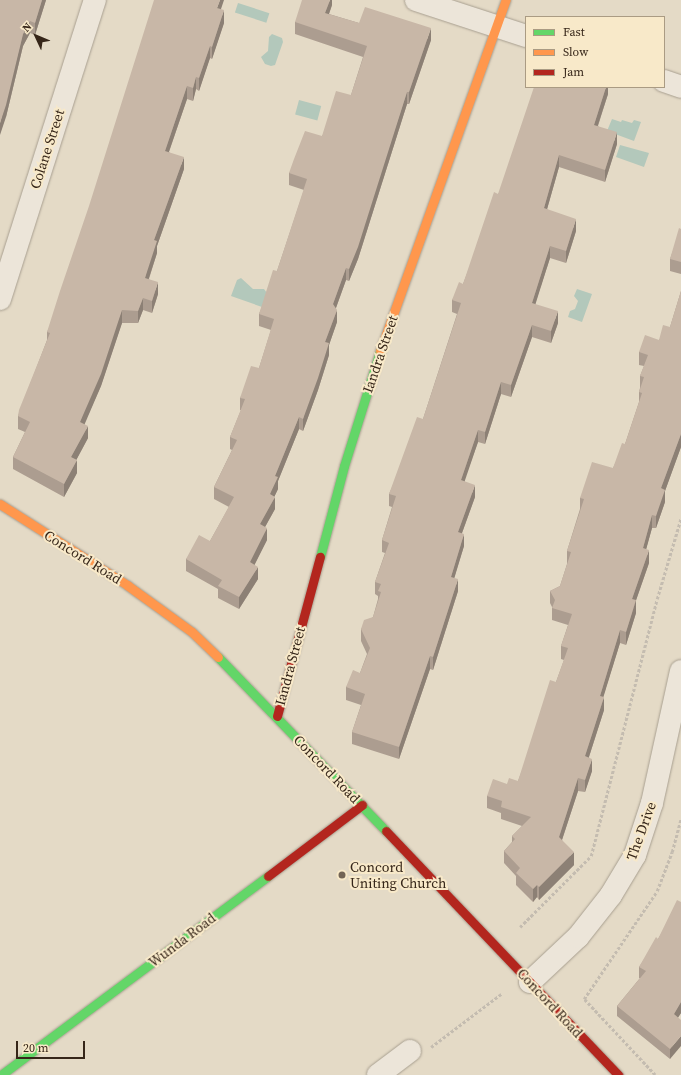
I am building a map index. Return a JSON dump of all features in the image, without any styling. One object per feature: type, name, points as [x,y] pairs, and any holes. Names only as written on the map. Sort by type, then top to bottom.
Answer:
[{"type":"street","name":"Colane Street","points":[[0,299],[95,0]]},
{"type":"street","points":[[416,0],[525,36]]},
{"type":"street","name":"Iandra Street","points":[[277,716],[344,466],[376,363],[506,0]]},
{"type":"street","points":[[665,81],[681,87]]},
{"type":"street","name":"Concord Road","points":[[1,506],[161,608],[207,646],[277,716],[618,1075]]},
{"type":"street","name":"The Drive","points":[[530,982],[578,937],[611,895],[635,855],[652,803],[681,671]]},
{"type":"street","name":"Wunda Road","points":[[1,1075],[362,805]]},
{"type":"street","points":[[378,1075],[410,1051]]},
{"type":"path","points":[[520,927],[591,856],[657,599],[681,518]]},
{"type":"path","points":[[656,1075],[584,999],[657,891],[672,852],[681,818]]},
{"type":"path","points":[[410,1051],[429,1048],[501,994]]},
{"type":"shaded area","points":[[238,3],[269,13],[266,23],[235,13]]},
{"type":"shaded area","points":[[272,34],[282,38],[283,42],[275,65],[271,66],[265,64],[261,57],[268,51],[269,37]]},
{"type":"shaded area","points":[[299,100],[321,106],[317,120],[295,114]]},
{"type":"shaded area","points":[[612,119],[621,122],[622,120],[632,123],[634,120],[641,122],[634,141],[607,131]]},
{"type":"shaded area","points":[[620,145],[649,153],[644,167],[616,157]]},
{"type":"shaded area","points":[[241,278],[253,289],[264,289],[267,293],[262,307],[231,296],[237,280]]},
{"type":"shaded area","points":[[577,289],[592,294],[582,322],[568,317],[570,311],[575,309],[578,301],[574,296]]},
{"type":"building","points":[[0,0],[42,0],[35,23],[30,21],[23,34],[6,105],[0,123]]},
{"type":"building","points":[[154,0],[220,0],[217,8],[224,10],[212,47],[210,46],[199,78],[196,77],[193,88],[187,86],[165,151],[184,157],[154,240],[157,241],[145,278],[158,282],[152,301],[143,298],[138,311],[122,310],[101,374],[80,422],[88,426],[71,457],[77,460],[64,484],[13,457],[30,422],[18,416],[19,410],[50,333],[47,332],[89,206]]},
{"type":"building","points":[[302,0],[330,0],[325,13],[359,23],[365,7],[431,28],[409,92],[407,92],[358,247],[349,269],[346,268],[333,304],[337,310],[325,342],[329,343],[318,378],[303,419],[299,417],[275,476],[278,477],[270,494],[275,497],[260,524],[267,528],[250,562],[258,567],[239,597],[218,586],[222,580],[186,559],[199,535],[210,541],[234,497],[214,487],[237,440],[230,437],[245,399],[240,398],[251,366],[259,368],[274,319],[259,314],[273,270],[277,271],[307,179],[289,173],[305,131],[322,136],[336,91],[351,95],[367,46],[295,22]]},
{"type":"building","points":[[534,88],[606,88],[594,125],[617,132],[605,170],[559,155],[544,208],[576,219],[566,251],[550,246],[532,303],[558,311],[551,331],[532,325],[511,385],[501,382],[485,432],[478,430],[461,480],[475,485],[458,532],[464,534],[451,577],[458,579],[433,657],[430,656],[399,747],[352,732],[365,694],[346,687],[353,670],[360,673],[370,648],[361,629],[364,620],[373,617],[381,592],[378,591],[381,584],[375,582],[389,543],[382,540],[396,496],[389,494],[417,417],[423,419],[461,303],[452,300],[459,282],[463,284],[494,192],[498,194]]},
{"type":"building","points":[[679,228],[681,229],[681,262],[670,259]]},
{"type":"building","points":[[681,291],[681,434],[661,488],[665,490],[656,516],[652,515],[643,548],[649,550],[632,599],[636,600],[626,632],[620,630],[600,696],[604,697],[585,756],[592,759],[585,780],[578,778],[559,837],[574,852],[539,887],[537,885],[533,889],[516,873],[520,868],[504,851],[515,839],[512,836],[531,817],[501,807],[502,801],[487,796],[493,779],[507,784],[509,778],[518,781],[550,680],[556,682],[568,648],[561,646],[572,614],[552,608],[555,600],[550,591],[560,586],[571,552],[567,551],[584,499],[580,498],[592,462],[613,468],[622,443],[625,444],[642,393],[639,392],[644,377],[640,376],[648,355],[639,352],[645,335],[659,340],[663,325],[670,327]]},
{"type":"building","points":[[677,900],[681,902],[681,1002],[674,1014],[681,1020],[681,1036],[670,1049],[617,1006],[646,971],[639,967],[656,937],[658,939]]},
{"type":"traffic: fast","points":[[320,557],[344,466],[380,351]]},
{"type":"traffic: fast","points":[[218,657],[386,831]]},
{"type":"traffic: fast","points":[[1,1075],[268,876]]},
{"type":"traffic: slow","points":[[380,351],[506,0]]},
{"type":"traffic: slow","points":[[0,504],[127,585],[192,632],[218,657]]},
{"type":"traffic: jam","points":[[277,716],[320,557]]},
{"type":"traffic: jam","points":[[268,876],[362,805]]},
{"type":"traffic: jam","points":[[386,831],[618,1075]]},
{"type":"place","name":"Concord Uniting Church","points":[[342,875]]}]
